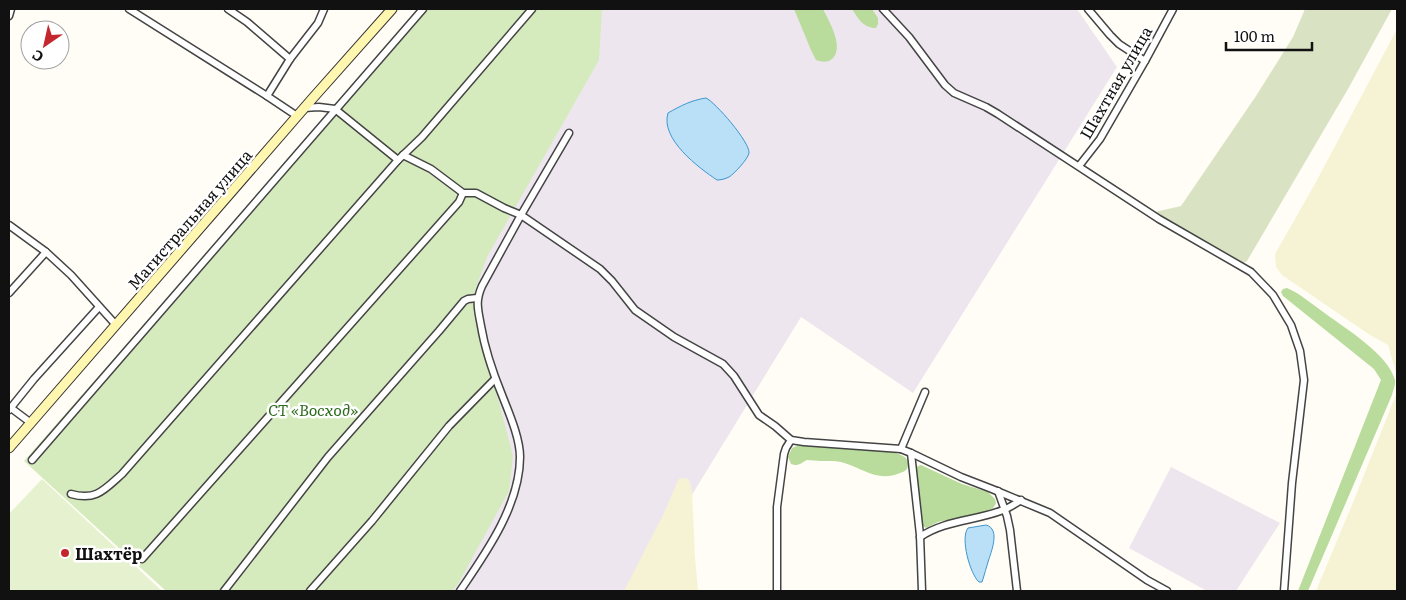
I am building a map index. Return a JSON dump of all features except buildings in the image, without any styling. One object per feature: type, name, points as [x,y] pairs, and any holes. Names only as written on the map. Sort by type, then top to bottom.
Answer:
[{"type":"main road","name":"Магистральная улица","points":[[9,448],[392,9]]},
{"type":"street","points":[[9,16],[11,9]]},
{"type":"street","points":[[129,9],[297,116]]},
{"type":"street","points":[[228,9],[247,22],[290,59]]},
{"type":"street","points":[[267,96],[290,59],[318,23],[323,9]]},
{"type":"street","points":[[32,460],[423,9]]},
{"type":"street","points":[[70,494],[88,497],[96,495],[122,474],[398,160],[422,137],[532,9]]},
{"type":"street","points":[[883,9],[909,37],[936,75],[954,93],[986,106],[1159,219],[1251,272],[1273,295],[1291,324],[1300,351],[1304,380],[1284,591]]},
{"type":"street","points":[[1088,9],[1119,44],[1145,61]]},
{"type":"street","name":"Шахтная улица","points":[[1079,166],[1100,139],[1173,9]]},
{"type":"street","points":[[304,108],[335,109],[398,160]]},
{"type":"street","points":[[460,591],[482,559],[504,518],[517,485],[520,456],[514,425],[495,379],[483,342],[477,298],[521,215],[569,133]]},
{"type":"street","points":[[404,155],[432,169],[463,193],[476,193],[521,215],[600,269],[635,310],[674,337],[723,364],[734,376],[759,415],[791,440],[901,449],[911,453],[961,477],[1050,513],[1147,580],[1167,591]]},
{"type":"street","points":[[142,559],[459,202],[463,193]]},
{"type":"street","points":[[9,225],[46,252],[71,275],[116,325]]},
{"type":"street","points":[[9,293],[46,252]]},
{"type":"street","points":[[224,591],[328,457],[464,301],[477,298]]},
{"type":"street","points":[[31,423],[10,409],[34,379],[99,307]]},
{"type":"street","points":[[310,591],[372,521],[450,426],[495,379]]},
{"type":"street","points":[[901,449],[925,392]]},
{"type":"street","points":[[777,591],[777,507],[784,454],[791,440]]},
{"type":"street","points":[[911,453],[920,538],[922,591]]},
{"type":"street","points":[[998,491],[1010,530],[1017,591]]},
{"type":"street","points":[[920,538],[943,525],[1005,510],[1021,500]]},
{"type":"shaded area","points":[[593,9],[1077,9],[1117,67],[913,393],[801,317],[633,591],[426,591],[455,285]]},
{"type":"shaded area","points":[[1397,29],[1397,376],[1388,345],[1370,335],[1282,275],[1276,267],[1275,254],[1316,182]]},
{"type":"shaded area","points":[[1397,392],[1397,591],[1316,591],[1354,500]]},
{"type":"shaded area","points":[[1171,467],[1280,523],[1236,591],[1207,591],[1129,548]]},
{"type":"shaded area","points":[[679,479],[688,479],[692,491],[698,591],[624,591],[664,513]]},
{"type":"green space","name":"СТ «Восход»","points":[[421,9],[602,9],[599,60],[487,257],[472,299],[513,456],[509,491],[458,584],[452,591],[166,591],[24,461]]},
{"type":"green space","points":[[794,9],[823,9],[835,34],[837,48],[836,54],[832,59],[824,62],[816,60]]},
{"type":"green space","points":[[852,9],[872,9],[878,18],[876,28],[871,28],[864,24]]},
{"type":"green space","points":[[1305,9],[1392,9],[1348,89],[1247,261],[1242,264],[1155,212],[1181,206],[1256,96],[1293,37]]},
{"type":"green space","points":[[1287,288],[1302,296],[1365,343],[1384,361],[1391,370],[1395,380],[1392,395],[1308,591],[1298,591],[1381,380],[1374,369],[1283,296],[1281,292]]},
{"type":"green space","points":[[799,445],[856,447],[887,451],[906,458],[908,466],[901,473],[882,476],[834,461],[807,460],[798,465],[793,465],[788,457],[792,448]]},
{"type":"green space","points":[[921,465],[962,484],[988,492],[995,499],[994,507],[986,513],[938,522],[926,528],[921,522],[916,468]]},
{"type":"green space","name":"Шахтёр","points":[[42,479],[162,591],[9,591],[9,514]]},
{"type":"water","points":[[706,98],[731,123],[744,140],[749,153],[734,173],[721,180],[717,180],[709,175],[683,152],[670,133],[667,123],[668,113],[696,100]]},
{"type":"water","points":[[986,525],[991,527],[993,531],[994,541],[982,582],[979,582],[969,564],[965,540],[968,528]]},
{"type":"place","name":"Шахтёр","points":[[65,553]]}]
